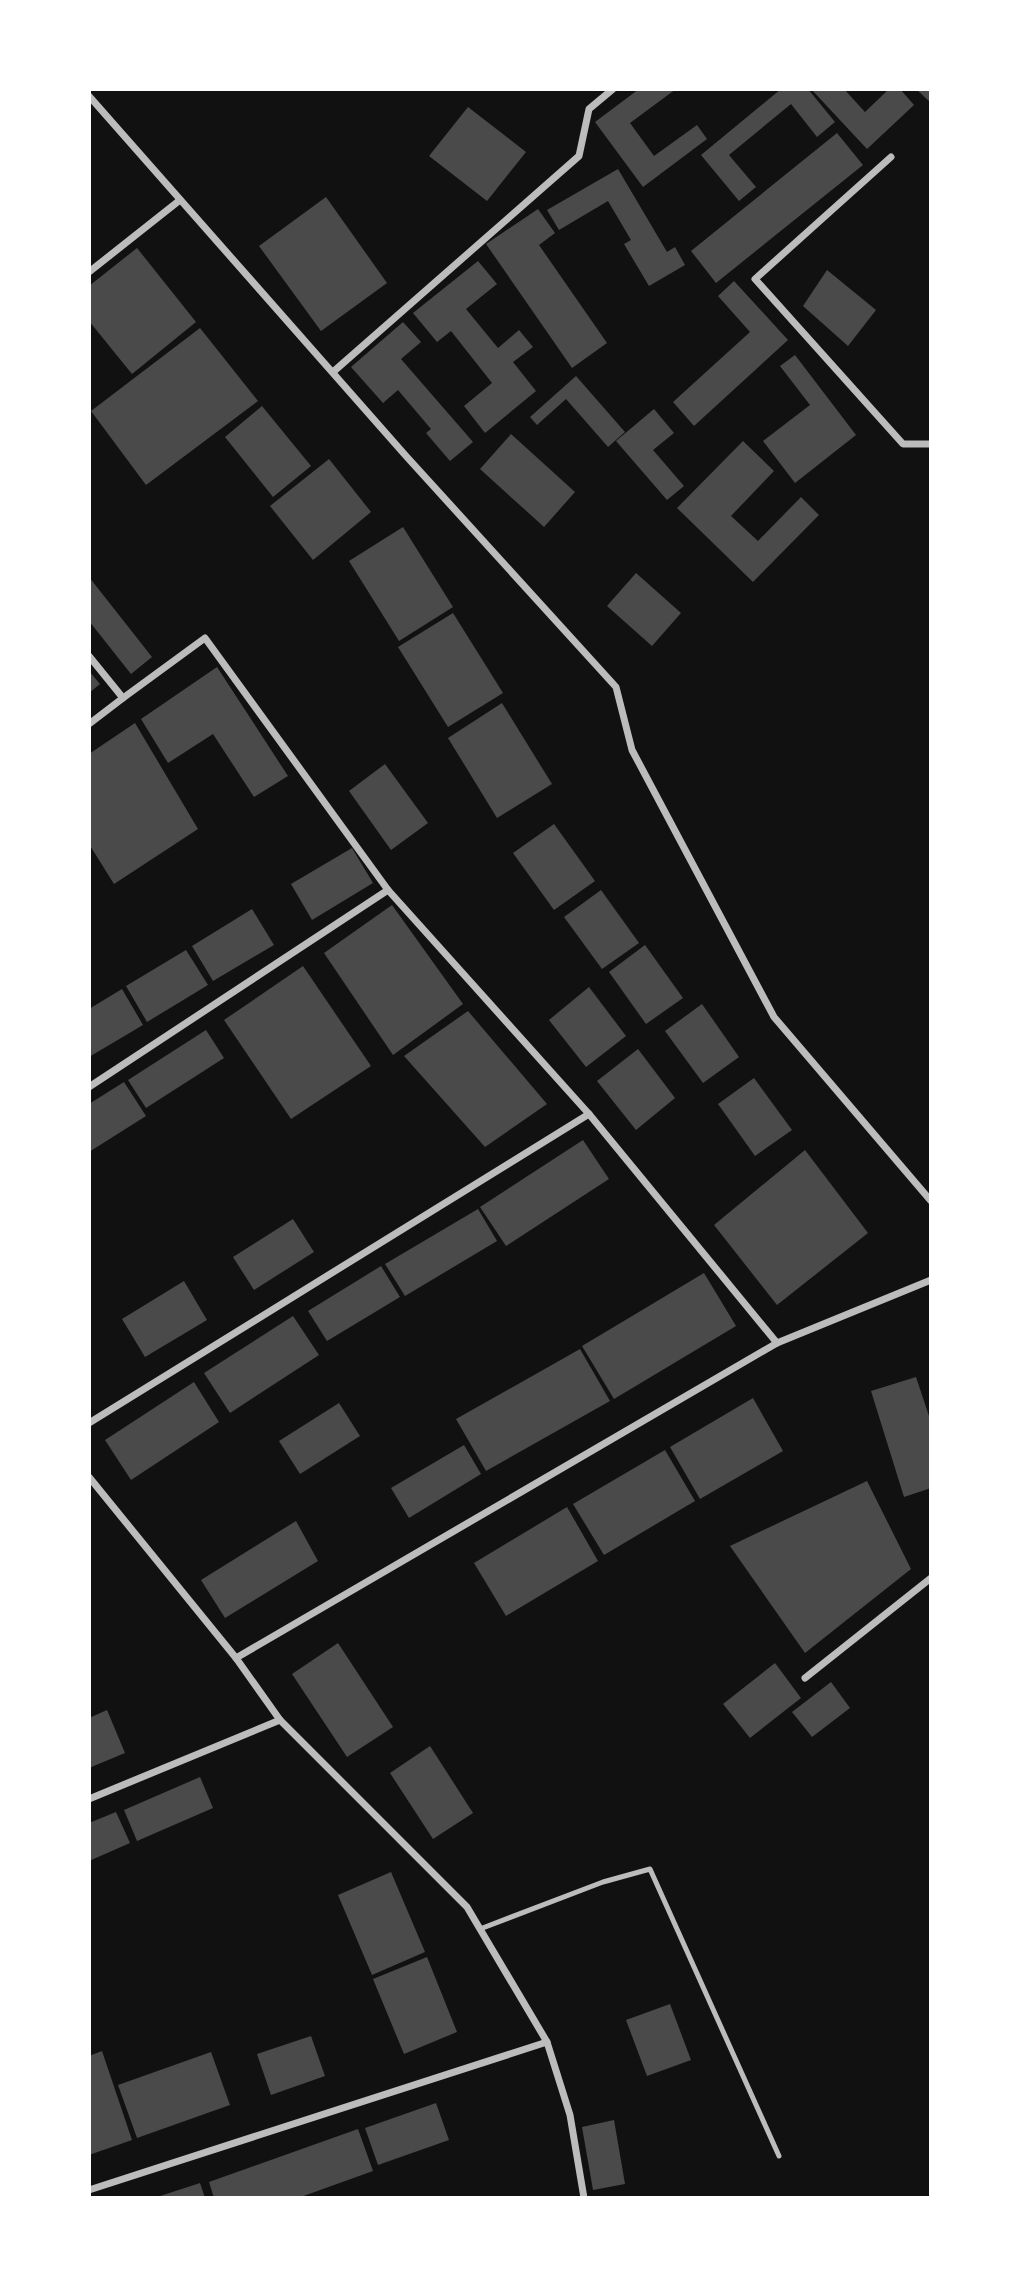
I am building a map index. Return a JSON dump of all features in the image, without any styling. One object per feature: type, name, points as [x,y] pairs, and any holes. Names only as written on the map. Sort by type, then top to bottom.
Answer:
[{"type":"street","points":[[334,372],[579,156],[589,109],[613,89]]},
{"type":"street","points":[[89,96],[616,687],[632,750],[774,1017],[931,1201]]},
{"type":"street","points":[[891,157],[755,279],[903,444],[931,444]]},
{"type":"street","points":[[89,272],[180,200]]},
{"type":"street","points":[[89,724],[205,638],[388,890],[589,1114],[777,1343]]},
{"type":"street","points":[[89,656],[123,698]]},
{"type":"street","points":[[89,1087],[388,890]]},
{"type":"street","points":[[89,1423],[589,1114]]},
{"type":"street","points":[[236,1658],[777,1343],[931,1280]]},
{"type":"street","points":[[89,1478],[236,1658],[280,1720],[467,1907],[547,2042],[570,2115],[584,2198]]},
{"type":"street","points":[[805,1678],[931,1578]]},
{"type":"street","points":[[89,1798],[280,1720]]},
{"type":"street","points":[[89,2190],[547,2042]]},
{"type":"lane","points":[[480,1929],[603,1882],[650,1869],[779,2156]]},
{"type":"building","points":[[639,89],[676,89],[630,123],[654,156],[697,125],[707,139],[643,187],[595,122]]},
{"type":"building","points":[[781,89],[808,89],[835,122],[817,137],[791,104],[729,155],[756,187],[739,201],[701,155]]},
{"type":"building","points":[[811,89],[844,89],[865,112],[889,89],[900,89],[914,105],[867,149]]},
{"type":"building","points":[[916,89],[931,89],[931,103]]},
{"type":"building","points":[[468,107],[526,152],[487,201],[429,156]]},
{"type":"building","points":[[837,133],[863,165],[716,283],[691,251]]},
{"type":"building","points":[[618,169],[667,252],[675,247],[685,265],[649,286],[624,244],[631,240],[608,201],[559,230],[547,210]]},
{"type":"building","points":[[326,197],[387,283],[321,331],[259,246]]},
{"type":"building","points":[[538,209],[555,233],[539,245],[607,343],[572,368],[486,244]]},
{"type":"building","points":[[137,248],[196,322],[132,374],[89,321],[89,286]]},
{"type":"building","points":[[478,261],[497,284],[466,309],[498,348],[519,330],[533,347],[513,362],[536,391],[485,433],[464,406],[492,383],[451,331],[437,342],[413,313]]},
{"type":"building","points":[[827,270],[876,310],[848,346],[803,306]]},
{"type":"building","points":[[734,281],[788,340],[694,426],[673,402],[750,332],[718,296]]},
{"type":"building","points":[[403,322],[421,342],[401,359],[473,442],[450,461],[426,433],[431,429],[398,390],[383,403],[351,367]]},
{"type":"building","points":[[200,328],[258,401],[146,485],[91,411]]},
{"type":"building","points":[[795,355],[856,435],[795,483],[763,441],[810,405],[780,366]]},
{"type":"building","points":[[576,376],[625,432],[608,447],[566,399],[537,425],[530,417]]},
{"type":"building","points":[[262,406],[311,466],[273,497],[225,437]]},
{"type":"building","points":[[654,409],[674,433],[653,450],[684,486],[667,500],[616,441]]},
{"type":"building","points":[[511,434],[575,492],[544,527],[480,469]]},
{"type":"building","points":[[743,441],[774,471],[731,516],[758,541],[801,497],[819,515],[753,582],[677,508]]},
{"type":"building","points":[[329,459],[371,512],[313,560],[270,506]]},
{"type":"building","points":[[403,527],[453,607],[399,641],[349,561]]},
{"type":"building","points":[[636,573],[681,613],[652,646],[607,606]]},
{"type":"building","points":[[89,577],[152,657],[131,674],[89,621]]},
{"type":"building","points":[[453,613],[503,693],[448,727],[398,647]]},
{"type":"building","points":[[217,667],[288,776],[254,797],[213,734],[168,763],[141,719]]},
{"type":"building","points":[[89,671],[100,684],[89,693]]},
{"type":"building","points":[[502,703],[552,784],[497,818],[448,738]]},
{"type":"building","points":[[135,723],[198,829],[114,884],[89,844],[89,754]]},
{"type":"building","points":[[385,764],[428,823],[391,850],[349,791]]},
{"type":"building","points":[[554,824],[595,881],[554,910],[513,853]]},
{"type":"building","points":[[352,848],[373,883],[312,920],[291,884]]},
{"type":"building","points":[[601,890],[639,943],[602,969],[564,917]]},
{"type":"building","points":[[392,905],[463,1004],[393,1055],[324,953]]},
{"type":"building","points":[[252,909],[274,945],[213,981],[192,946]]},
{"type":"building","points":[[645,945],[683,998],[646,1024],[609,972]]},
{"type":"building","points":[[186,950],[208,985],[147,1022],[126,986]]},
{"type":"building","points":[[303,966],[371,1066],[291,1119],[224,1020]]},
{"type":"building","points":[[589,987],[626,1036],[586,1067],[549,1020]]},
{"type":"building","points":[[122,989],[143,1025],[89,1057],[89,1009]]},
{"type":"building","points":[[702,1004],[739,1057],[703,1083],[665,1031]]},
{"type":"building","points":[[468,1011],[547,1104],[485,1147],[404,1056]]},
{"type":"building","points":[[206,1030],[224,1058],[146,1108],[128,1080]]},
{"type":"building","points":[[638,1049],[675,1098],[636,1130],[597,1081]]},
{"type":"building","points":[[754,1078],[792,1130],[755,1156],[718,1104]]},
{"type":"building","points":[[124,1082],[146,1116],[89,1152],[89,1104]]},
{"type":"building","points":[[583,1140],[609,1179],[506,1246],[480,1207]]},
{"type":"building","points":[[805,1150],[868,1233],[777,1305],[714,1225]]},
{"type":"building","points":[[478,1209],[497,1241],[405,1296],[385,1264]]},
{"type":"building","points":[[293,1219],[314,1252],[254,1290],[233,1257]]},
{"type":"building","points":[[381,1266],[400,1297],[327,1341],[308,1311]]},
{"type":"building","points":[[704,1273],[736,1326],[614,1399],[582,1346]]},
{"type":"building","points":[[184,1281],[207,1320],[145,1357],[122,1319]]},
{"type":"building","points":[[293,1316],[319,1355],[230,1413],[204,1373]]},
{"type":"building","points":[[580,1349],[610,1401],[486,1471],[456,1419]]},
{"type":"building","points":[[916,1377],[931,1422],[931,1488],[904,1497],[871,1391]]},
{"type":"building","points":[[194,1382],[219,1422],[131,1480],[105,1440]]},
{"type":"building","points":[[753,1398],[783,1451],[700,1499],[670,1447]]},
{"type":"building","points":[[339,1403],[360,1436],[300,1474],[279,1441]]},
{"type":"building","points":[[464,1445],[481,1474],[409,1518],[391,1488]]},
{"type":"building","points":[[665,1450],[695,1501],[604,1555],[573,1504]]},
{"type":"building","points":[[867,1481],[911,1569],[805,1653],[730,1546]]},
{"type":"building","points":[[567,1507],[598,1561],[506,1616],[474,1563]]},
{"type":"building","points":[[296,1521],[318,1561],[225,1618],[201,1580]]},
{"type":"building","points":[[338,1643],[393,1727],[347,1757],[292,1674]]},
{"type":"building","points":[[775,1663],[801,1698],[750,1738],[723,1704]]},
{"type":"building","points":[[831,1682],[850,1708],[812,1737],[792,1712]]},
{"type":"building","points":[[107,1710],[125,1753],[89,1768],[89,1718]]},
{"type":"building","points":[[430,1746],[473,1813],[433,1839],[390,1773]]},
{"type":"building","points":[[200,1777],[213,1808],[137,1841],[124,1810]]},
{"type":"building","points":[[116,1812],[130,1843],[89,1861],[89,1823]]},
{"type":"building","points":[[391,1872],[425,1952],[372,1975],[338,1895]]},
{"type":"building","points":[[427,1957],[457,2032],[404,2054],[373,1979]]},
{"type":"building","points":[[670,2004],[691,2060],[647,2076],[626,2020]]},
{"type":"building","points":[[311,2036],[325,2076],[271,2095],[257,2054]]},
{"type":"building","points":[[102,2051],[132,2140],[89,2155],[89,2056]]},
{"type":"building","points":[[211,2052],[230,2105],[137,2138],[118,2085]]},
{"type":"building","points":[[436,2103],[449,2140],[378,2165],[365,2128]]},
{"type":"building","points":[[614,2120],[625,2184],[593,2190],[582,2127]]},
{"type":"building","points":[[358,2129],[373,2171],[298,2198],[214,2198],[209,2182]]},
{"type":"building","points":[[200,2183],[205,2198],[157,2198],[157,2197]]}]
